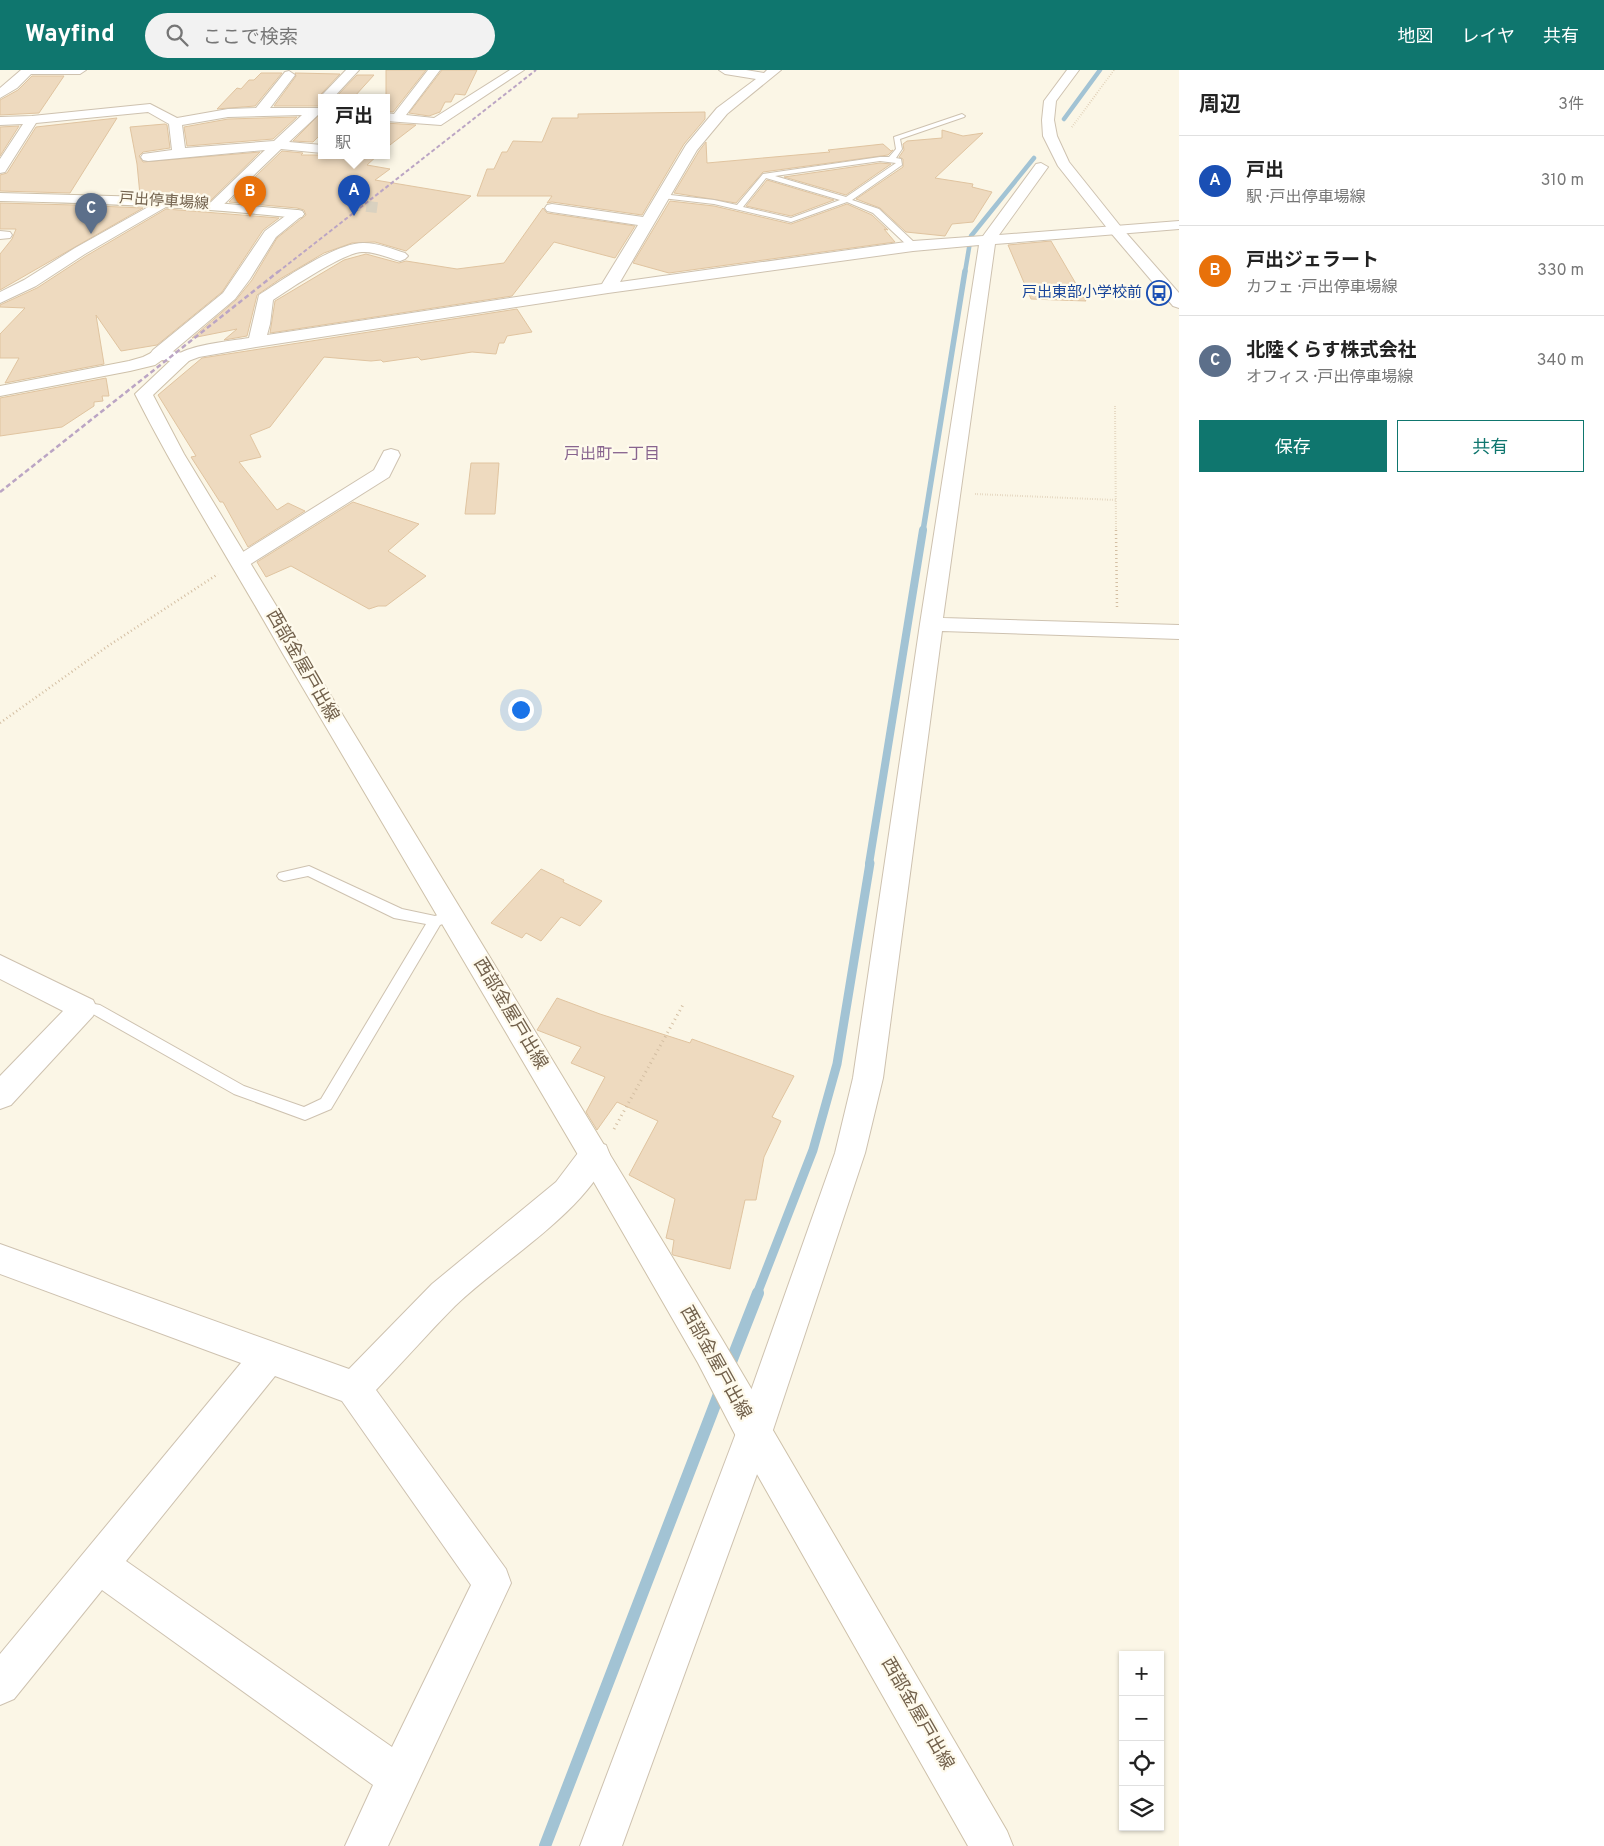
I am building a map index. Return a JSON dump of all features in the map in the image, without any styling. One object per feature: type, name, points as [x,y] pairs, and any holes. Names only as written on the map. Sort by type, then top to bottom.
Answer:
[{"type":"street","points":[[0,94],[13,85],[28,70],[80,70]]},
{"type":"street","points":[[330,94],[352,70]]},
{"type":"street","points":[[392,118],[434,70]]},
{"type":"street","points":[[392,118],[436,122],[518,70]]},
{"type":"street","points":[[725,70],[771,73]]},
{"type":"street","points":[[1073,70],[1050,101],[1048,120],[1050,136],[1063,163],[1116,230],[1179,303]]},
{"type":"street","points":[[608,288],[691,148],[722,111],[771,73]]},
{"type":"street","points":[[260,112],[289,75]]},
{"type":"street","points":[[0,121],[32,120],[150,108],[175,122],[228,113],[318,109]]},
{"type":"street","points":[[216,205],[278,145],[318,110]]},
{"type":"street","points":[[0,169],[32,120]]},
{"type":"street","points":[[175,122],[179,153]]},
{"type":"street","points":[[148,157],[278,145],[318,149]]},
{"type":"street","points":[[601,1846],[750,1423],[850,1153],[868,1078],[950,493],[976,240],[1042,167]]},
{"type":"street","name":"戸出停車場線","points":[[0,197],[115,198],[216,205],[297,214],[270,234],[229,296],[171,356]]},
{"type":"street","points":[[0,298],[30,283],[80,251],[166,201]]},
{"type":"street","points":[[552,208],[647,222]]},
{"type":"street","points":[[0,391],[130,366],[171,356],[608,288],[913,246],[1179,225]]},
{"type":"street","points":[[256,342],[262,324],[265,298],[324,262],[355,248],[362,247],[400,256]]},
{"type":"street","name":"西部金屋戸出線","points":[[171,356],[144,394],[175,454],[243,564],[443,918],[596,1155],[992,1846]]},
{"type":"street","points":[[243,564],[382,472],[391,455]]},
{"type":"street","points":[[931,624],[1179,632]]},
{"type":"street","points":[[0,966],[83,1008],[0,1096]]},
{"type":"street","points":[[354,1388],[444,1295],[568,1192],[596,1155]]},
{"type":"street","points":[[0,1259],[354,1388],[492,1583],[366,1846]]},
{"type":"street","points":[[0,1685],[268,1356]]},
{"type":"street","points":[[99,1565],[398,1778]]},
{"type":"lane","points":[[891,160],[899,148],[896,138],[962,116]]},
{"type":"lane","points":[[662,196],[702,200],[791,220],[848,200],[900,164],[899,160],[880,159],[765,175],[738,208]]},
{"type":"lane","points":[[765,175],[848,200],[882,215],[913,246]]},
{"type":"lane","points":[[83,1008],[95,1009],[239,1090],[305,1114],[326,1104],[443,918],[399,914],[309,871],[284,876]]},
{"type":"path","points":[[1050,136],[1066,135],[1114,70]]},
{"type":"path","points":[[1115,406],[1117,630]]},
{"type":"path","points":[[950,493],[1116,500]]},
{"type":"path","points":[[0,723],[77,665],[163,607],[220,572],[243,564]]},
{"type":"path","points":[[596,1155],[610,1136],[684,1003]]},
{"type":"building","points":[[386,70],[426,70],[393,112],[390,112],[390,94],[386,94]]},
{"type":"building","points":[[442,70],[477,70],[465,95],[455,94],[451,102],[445,102],[440,112],[429,116],[409,113]]},
{"type":"building","points":[[261,73],[282,73],[255,106],[217,109],[237,88],[241,89],[249,80],[254,80]]},
{"type":"building","points":[[295,73],[340,74],[321,94],[318,94],[318,106],[274,106],[296,76]]},
{"type":"building","points":[[357,75],[374,75],[357,94],[339,94]]},
{"type":"building","points":[[32,76],[64,76],[39,113],[0,115],[0,100],[18,90]]},
{"type":"building","points":[[705,112],[705,119],[684,144],[642,215],[552,202],[547,203],[552,196],[477,196],[487,169],[494,169],[502,152],[507,152],[513,141],[542,142],[552,118],[578,118],[578,114]]},
{"type":"building","points":[[318,116],[318,137],[313,142],[293,141]]},
{"type":"building","points":[[297,117],[273,139],[187,146],[184,127],[228,119]]},
{"type":"building","points":[[117,118],[70,193],[0,191],[0,175],[7,173],[36,127]]},
{"type":"building","points":[[390,123],[416,125],[390,145]]},
{"type":"building","points":[[167,125],[170,148],[143,152],[139,156],[143,162],[260,152],[210,201],[166,195],[140,195],[137,164],[130,127]]},
{"type":"building","points":[[19,126],[0,156],[0,127]]},
{"type":"building","points":[[942,130],[963,136],[983,133],[935,178],[973,184],[972,187],[992,192],[973,222],[952,224],[945,236],[906,232],[880,208],[856,199],[903,167],[903,159],[899,157],[904,150],[903,144],[907,141],[942,138]]},
{"type":"building","points":[[706,142],[707,163],[830,152],[828,150],[883,144],[891,151],[893,150],[888,155],[763,172],[736,203],[674,193]]},
{"type":"building","points":[[282,151],[303,153],[301,155],[318,155],[318,159],[374,159],[367,165],[390,169],[375,180],[471,196],[406,251],[375,242],[352,243],[324,253],[280,279],[257,295],[247,336],[224,340],[237,329],[192,338],[236,300],[252,280],[277,238],[306,215],[304,210],[297,208],[229,202]]},
{"type":"building","points":[[880,163],[891,164],[846,195],[784,177]]},
{"type":"building","points":[[767,180],[834,200],[791,216],[746,206]]},
{"type":"building","points":[[670,201],[714,206],[791,224],[847,204],[872,215],[888,230],[884,229],[895,242],[669,273],[633,263]]},
{"type":"building","points":[[0,203],[143,208],[0,290],[0,254],[12,239],[16,229],[0,229]]},
{"type":"building","points":[[543,208],[547,213],[635,226],[615,258],[554,242],[512,296],[270,333],[275,301],[344,260],[366,254],[399,263],[406,261],[457,269],[504,263]]},
{"type":"building","points":[[166,209],[279,218],[263,230],[222,292],[157,345],[121,351],[96,315],[104,364],[5,383],[19,358],[0,358],[0,334],[25,308],[0,307],[0,305],[37,288],[86,256]]},
{"type":"building","points":[[1051,241],[1086,301],[1031,299],[1008,245]]},
{"type":"building","points":[[517,309],[532,332],[507,336],[504,343],[499,343],[496,354],[472,352],[421,360],[418,357],[383,362],[381,360],[371,361],[324,357],[270,427],[250,435],[261,457],[239,462],[277,510],[288,503],[305,511],[248,547],[223,502],[220,502],[191,457],[196,456],[158,395],[202,358]]},
{"type":"building","points":[[106,378],[109,396],[102,396],[103,401],[94,402],[94,406],[62,427],[0,436],[0,398]]},
{"type":"building","points":[[471,463],[499,463],[495,514],[465,514]]},
{"type":"building","points":[[353,502],[419,524],[388,551],[426,576],[386,606],[369,609],[291,566],[266,577],[257,562]]},
{"type":"building","points":[[541,869],[602,901],[580,926],[561,917],[541,941],[526,933],[522,938],[491,923]]},
{"type":"building","points":[[557,998],[690,1043],[692,1039],[794,1076],[772,1117],[781,1121],[764,1157],[756,1200],[745,1200],[730,1269],[673,1255],[674,1240],[666,1238],[675,1199],[629,1175],[658,1121],[617,1102],[597,1130],[586,1112],[605,1077],[571,1063],[581,1047],[537,1030]]},
{"type":"waterway","points":[[1064,119],[1100,70]]},
{"type":"waterway","points":[[965,272],[971,236],[1034,158]]},
{"type":"waterway","points":[[923,531],[965,271]]},
{"type":"waterway","points":[[869,864],[923,530]]},
{"type":"waterway","points":[[757,1294],[813,1150],[837,1064],[870,863]]},
{"type":"waterway","points":[[729,1367],[758,1293]]},
{"type":"waterway","points":[[545,1846],[721,1389]]},
{"type":"tunnel","points":[[350,204],[380,208]]},
{"type":"railway","points":[[278,272],[536,70]]},
{"type":"railway","points":[[0,492],[279,271]]},
{"type":"place","name":"戸出","points":[[354,216]]},
{"type":"place","name":"戸出ジェラート","points":[[250,217]]},
{"type":"place","name":"北陸くらす株式会社","points":[[91,234]]},
{"type":"place","name":"戸出東部小学校前","points":[[1159,293]]},
{"type":"district","name":"戸出町一丁目","points":[[612,455]]}]
